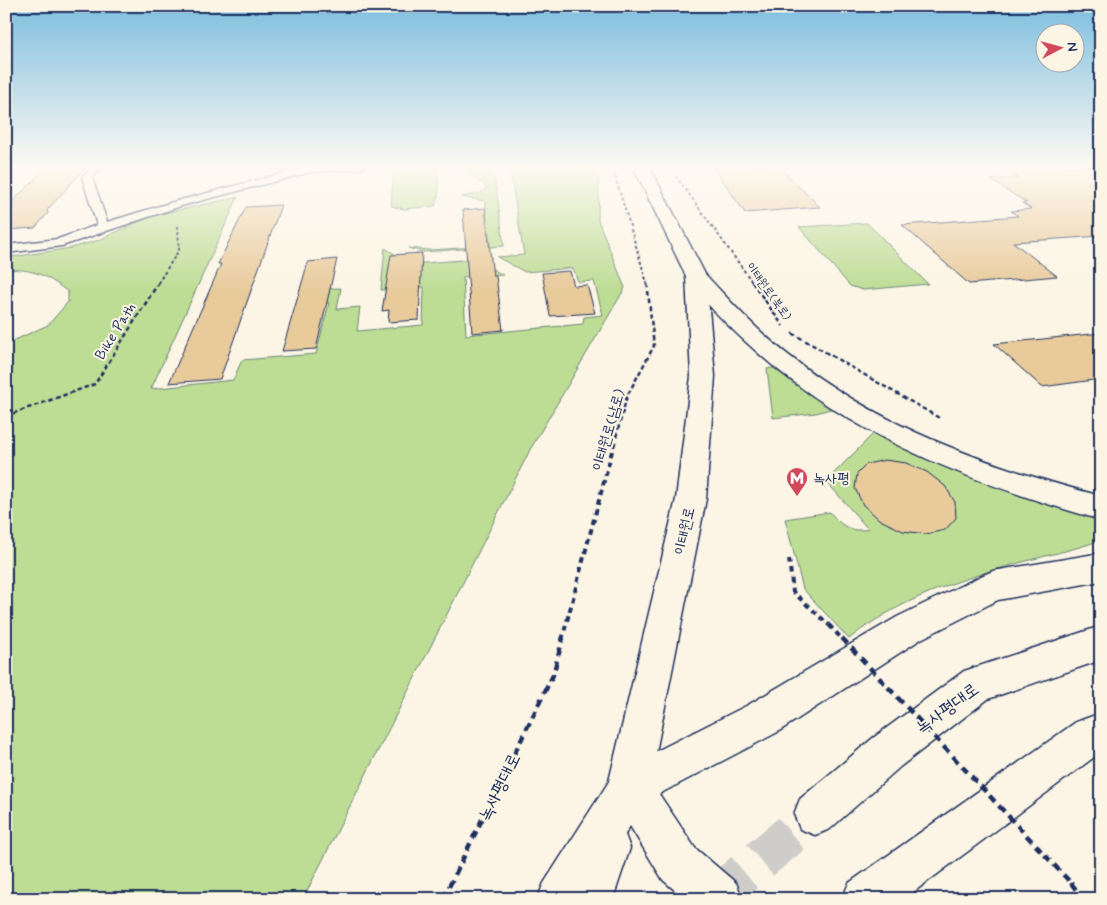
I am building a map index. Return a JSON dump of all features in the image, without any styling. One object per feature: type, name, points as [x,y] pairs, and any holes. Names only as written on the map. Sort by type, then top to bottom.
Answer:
[{"type":"main road","name":"이태원로","points":[[590,899],[630,787],[656,654],[692,500],[703,376],[696,276],[662,208]]},
{"type":"main road","points":[[696,276],[714,299],[754,340],[784,366],[855,411],[893,432],[972,468],[1063,498],[1101,508]]},
{"type":"main road","points":[[560,899],[630,787],[762,719],[908,628],[993,586],[1101,567]]},
{"type":"main road","name":"녹사평대로","points":[[815,814],[887,752],[977,684],[1101,643]]},
{"type":"main road","points":[[865,899],[1090,736],[1101,732]]},
{"type":"main road","points":[[630,787],[679,864],[720,899]]},
{"type":"lane","points":[[97,208],[103,227]]},
{"type":"lane","points":[[6,249],[58,243],[163,208]]},
{"type":"path","name":"Bike Path","points":[[6,416],[95,384],[179,250],[177,208]]},
{"type":"path","name":"이태원로(남로)","points":[[553,675],[627,396],[654,346],[647,280],[625,208]]},
{"type":"path","name":"이태원로(북로)","points":[[699,208],[786,329],[941,419]]},
{"type":"path","points":[[789,559],[793,592],[828,625],[1072,883],[1083,899]]},
{"type":"path","name":"녹사평대로","points":[[443,899],[553,675]]},
{"type":"green space","points":[[187,208],[233,208],[151,389],[233,380],[242,360],[316,354],[329,303],[297,305],[302,290],[341,288],[337,309],[360,307],[357,331],[423,325],[424,287],[381,290],[385,248],[411,264],[475,259],[503,275],[463,277],[466,335],[583,324],[584,317],[603,315],[594,281],[578,282],[573,268],[525,272],[497,257],[524,255],[516,208],[598,208],[598,220],[625,288],[531,448],[303,899],[6,899],[6,344],[48,325],[68,302],[68,292],[40,274],[25,270],[6,270],[6,258],[71,248],[99,240],[151,216]]},
{"type":"green space","points":[[486,208],[499,208],[504,246],[423,252],[408,248],[429,250],[490,246]]},
{"type":"green space","points":[[867,223],[928,284],[863,290],[850,286],[799,227]]},
{"type":"green space","points":[[782,366],[844,405],[816,413],[773,418],[767,369]]},
{"type":"green space","points":[[875,432],[972,478],[1077,511],[1101,525],[1101,540],[1071,550],[997,569],[930,592],[888,613],[849,639],[803,589],[785,519],[830,512],[846,527],[856,530],[868,529],[826,481]]},
{"type":"building","points":[[6,208],[49,208],[48,213],[35,228],[6,230]]},
{"type":"building","points":[[245,208],[280,208],[220,379],[169,383],[221,264],[218,264]]},
{"type":"building","points":[[485,208],[493,276],[496,276],[503,330],[472,333],[463,210]]},
{"type":"building","points":[[742,208],[805,208],[745,213]]},
{"type":"building","points":[[1101,208],[1101,236],[1013,242],[1057,276],[969,284],[902,225],[1018,216],[1011,211]]},
{"type":"building","points":[[422,253],[419,320],[388,322],[389,310],[382,311],[391,255]]},
{"type":"building","points":[[337,259],[316,349],[282,351],[308,262]]},
{"type":"building","points":[[570,271],[574,286],[587,285],[595,313],[550,316],[542,273]]},
{"type":"building","points":[[1101,333],[1101,379],[1042,387],[994,344]]},
{"type":"building","points":[[885,460],[906,463],[927,472],[945,486],[955,502],[956,518],[945,530],[926,534],[903,531],[880,520],[863,505],[855,488],[857,474],[867,464]]},
{"type":"tunnel","points":[[713,899],[815,814]]},
{"type":"place","name":"녹사평","points":[[797,497]]}]
